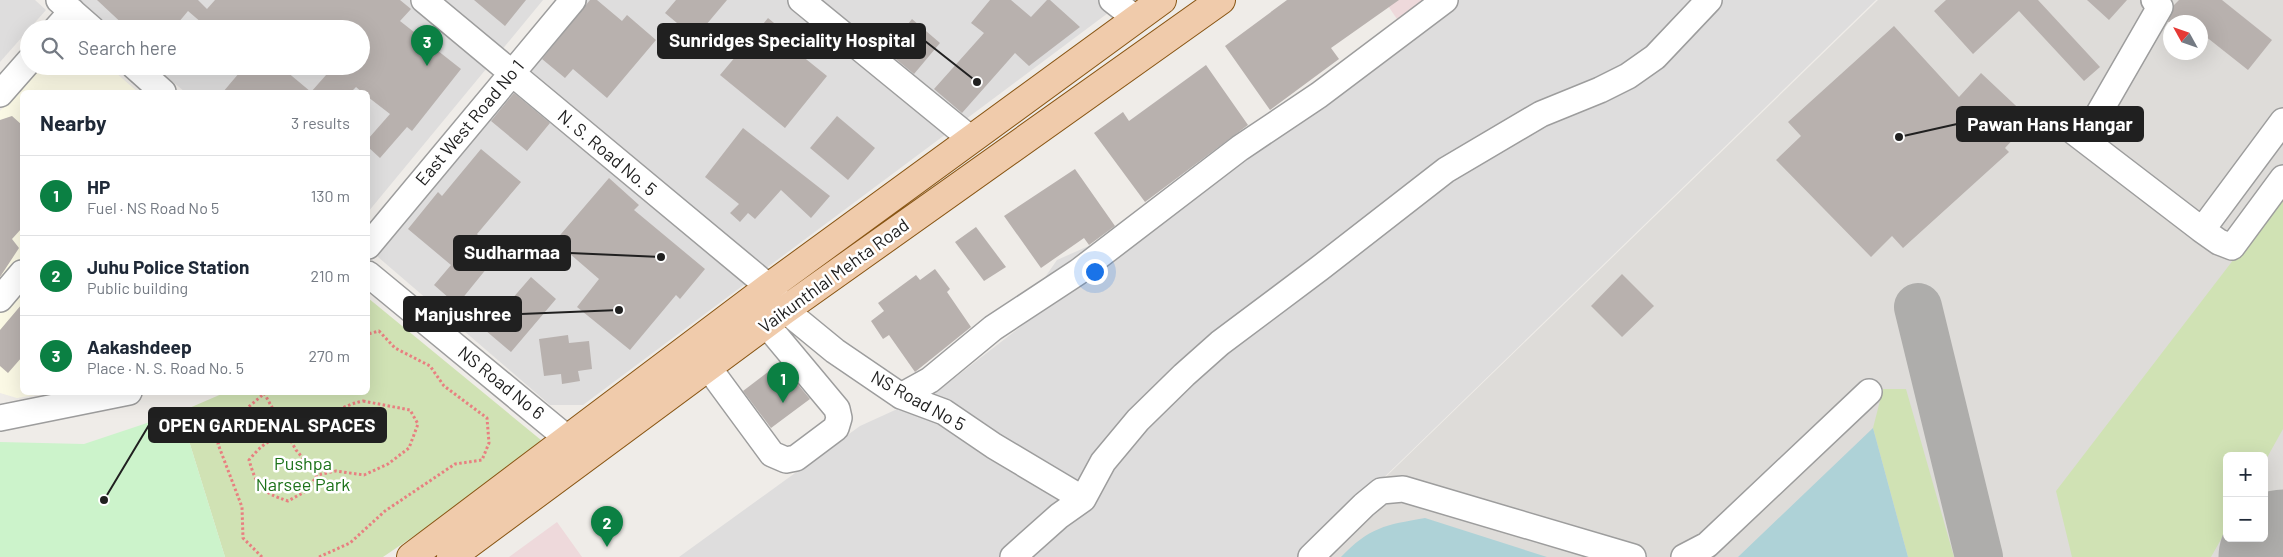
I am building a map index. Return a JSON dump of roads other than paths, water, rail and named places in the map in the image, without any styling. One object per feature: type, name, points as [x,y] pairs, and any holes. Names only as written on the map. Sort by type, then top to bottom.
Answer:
[{"type":"main road","name":"Vaikunthlal Mehta Road","points":[[451,557],[769,287],[1162,0]]},
{"type":"main road","name":"Vaikunthlal Mehta Road","points":[[411,557],[576,449],[708,367],[1221,0]]},
{"type":"street","name":"N. S. Road No. 5","points":[[424,0],[769,287],[776,317]]},
{"type":"street","name":"East West Road No 1","points":[[370,244],[573,0]]},
{"type":"street","points":[[801,0],[971,139]]},
{"type":"street","points":[[1112,0],[1135,18]]},
{"type":"street","points":[[901,396],[930,380],[993,328],[1078,272],[1240,148],[1319,95],[1445,0]]},
{"type":"street","points":[[1014,557],[1059,516],[1083,499],[1103,462],[1138,420],[1220,342],[1320,268],[1446,170],[1542,114],[1628,76],[1648,61],[1709,0]]},
{"type":"street","points":[[2154,0],[2160,7],[2074,132],[2202,230],[2219,242],[2232,247],[2283,178]]},
{"type":"street","points":[[63,13],[76,20]]},
{"type":"street","points":[[0,94],[20,71]]},
{"type":"street","points":[[144,75],[162,90]]},
{"type":"street","points":[[2202,230],[2283,121]]},
{"type":"street","points":[[0,299],[20,275]]},
{"type":"street","name":"NS Road No 6","points":[[370,276],[576,449]]},
{"type":"street","points":[[708,367],[772,454],[786,460],[796,458],[836,428],[839,418],[837,409],[776,317]]},
{"type":"street","name":"NS Road No 5","points":[[776,317],[835,351],[901,396],[944,412],[994,446],[1083,499]]},
{"type":"street","points":[[1684,557],[1707,545],[1869,392]]},
{"type":"street","points":[[3,416],[113,395]]},
{"type":"street","points":[[1311,557],[1381,491],[1403,489],[1633,557]]},
{"type":"water","points":[[1873,428],[1908,557],[1738,557]]},
{"type":"water","points":[[1425,518],[1547,557],[1341,557],[1370,533],[1399,523]]},
{"type":"place","name":"Aakashdeep","points":[[427,66]]},
{"type":"place","name":"Sunridges Speciality Hospital","points":[[977,82]]},
{"type":"place","name":"Pawan Hans Hangar","points":[[1899,137]]},
{"type":"place","name":"Sudharmaa","points":[[661,257]]},
{"type":"place","name":"Manjushree","points":[[619,310]]},
{"type":"place","name":"HP","points":[[783,403]]},
{"type":"place","name":"OPEN GARDENAL SPACES","points":[[104,500]]},
{"type":"place","name":"Juhu Police Station","points":[[607,547]]},
{"type":"park label","name":"Pushpa Narsee Park","points":[[303,474]]}]
